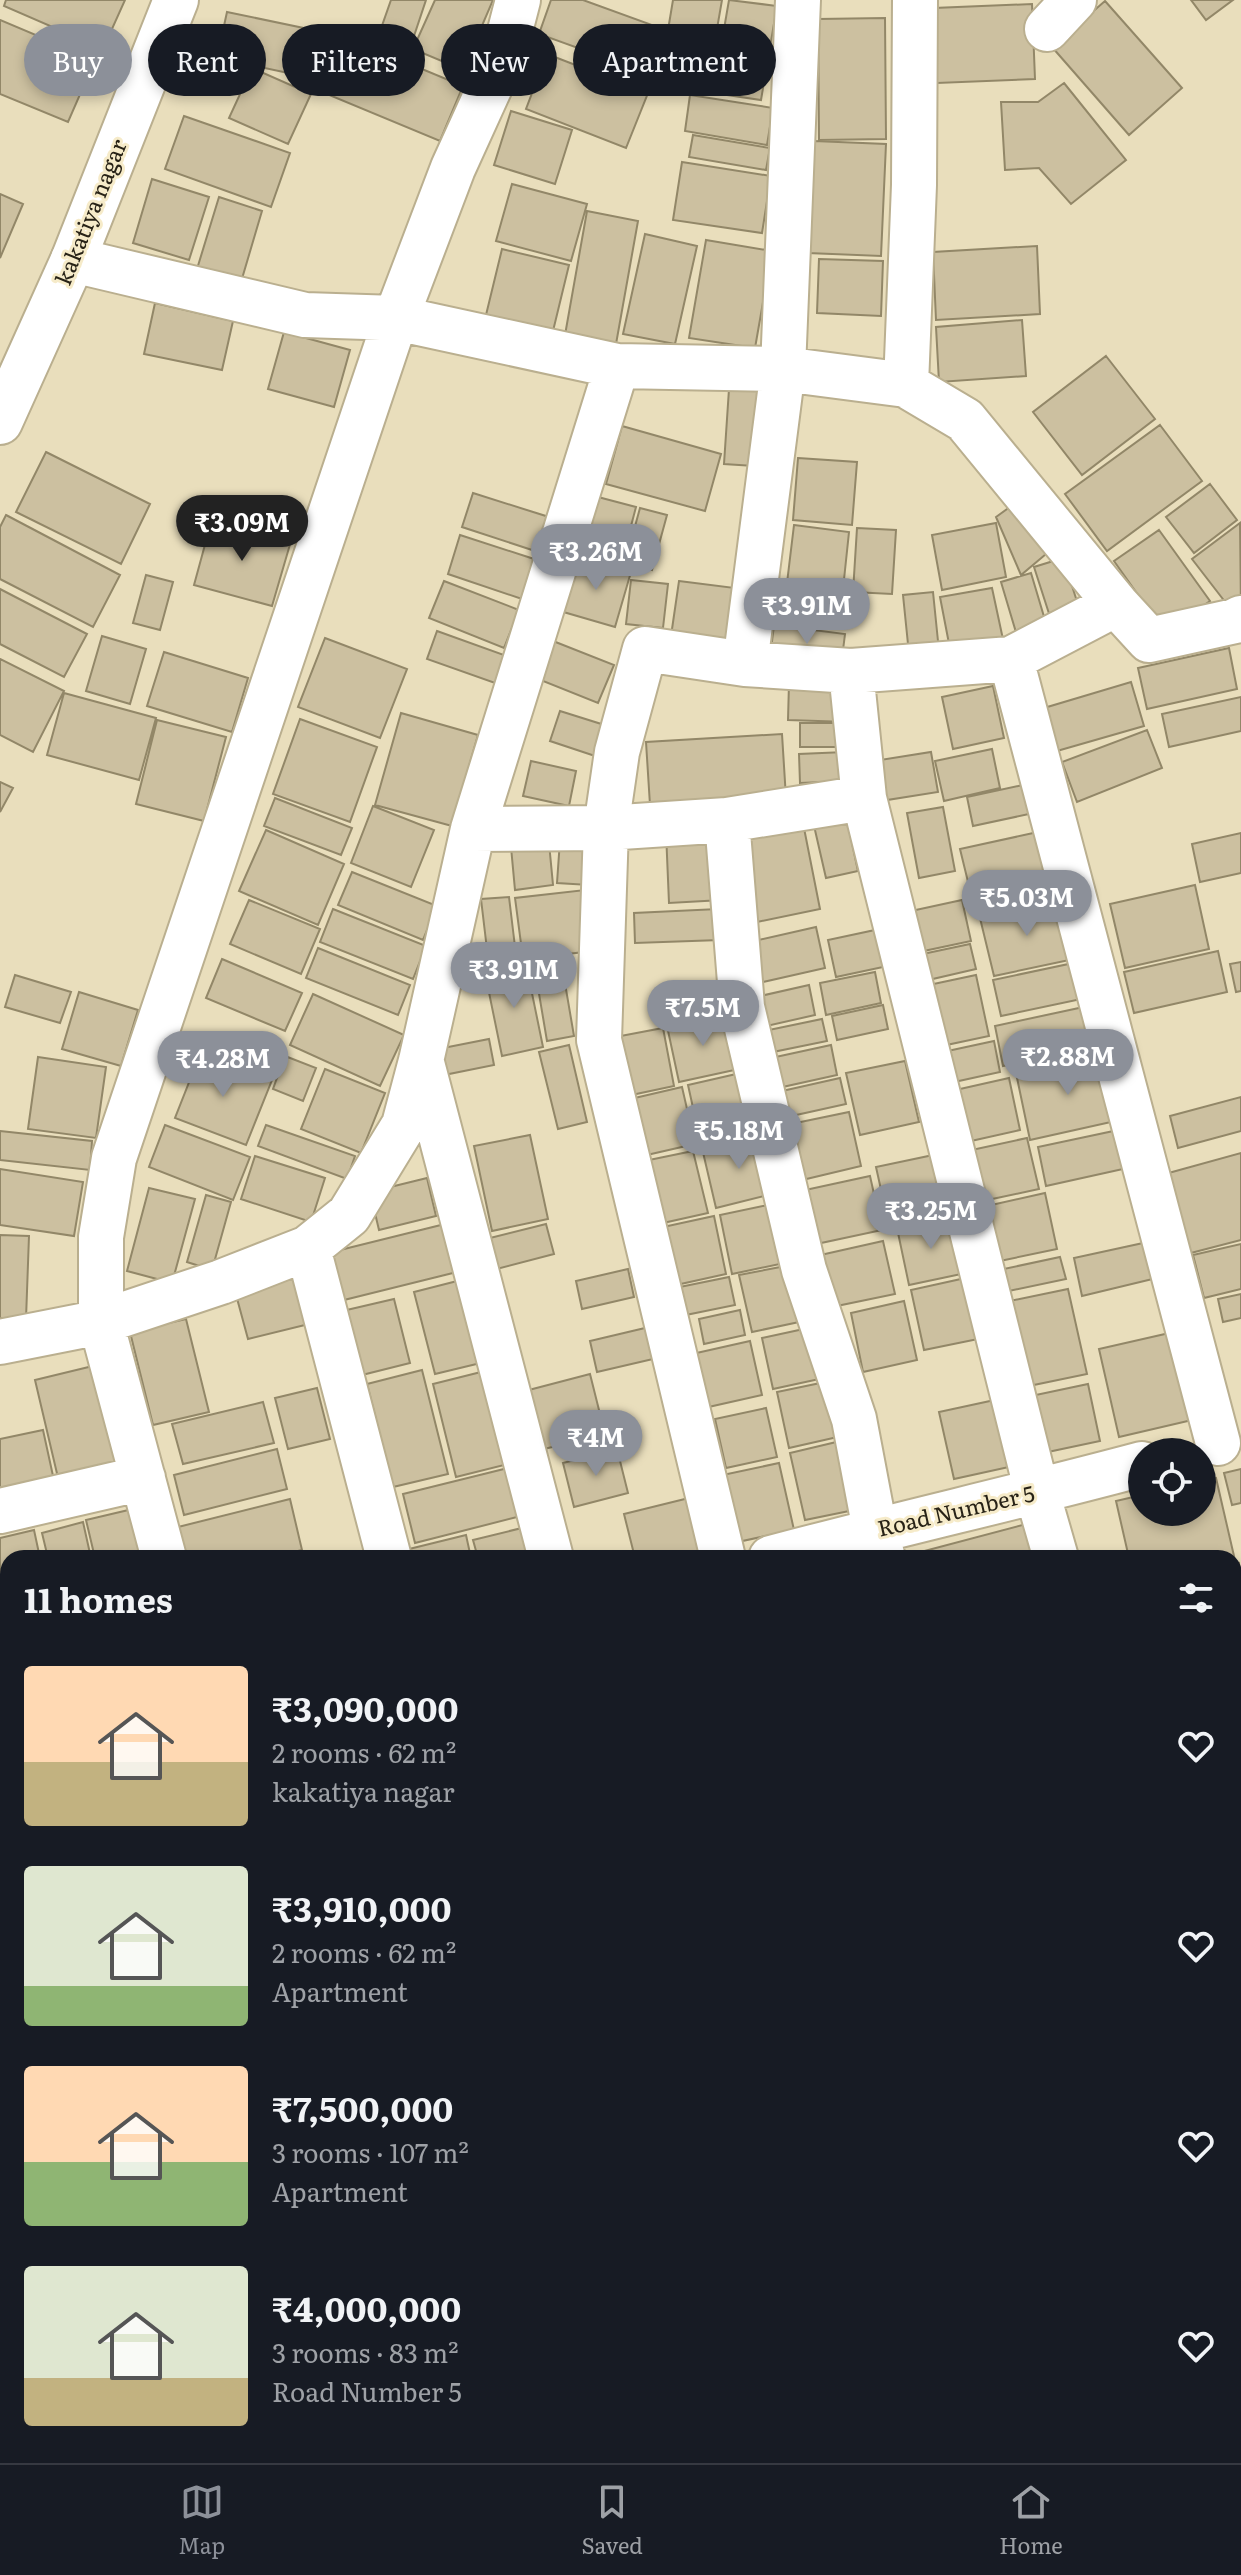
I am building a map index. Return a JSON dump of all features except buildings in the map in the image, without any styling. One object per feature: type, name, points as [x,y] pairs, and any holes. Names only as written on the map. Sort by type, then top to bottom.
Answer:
[{"type":"street","name":"kakatiya nagar","points":[[0,422],[73,260],[176,0]]},
{"type":"street","points":[[162,1550],[101,1322],[101,1237],[114,1158],[396,318],[453,168],[503,58],[518,0]]},
{"type":"street","points":[[745,664],[783,369],[798,0]]},
{"type":"street","points":[[906,385],[914,185],[915,0]]},
{"type":"street","points":[[73,260],[305,315],[396,318],[617,366],[783,369],[906,385],[965,420],[1149,640],[1239,627]]},
{"type":"street","points":[[0,1342],[101,1322],[221,1282],[308,1248],[349,1215],[404,1125],[473,829],[617,366]]},
{"type":"street","points":[[721,1550],[599,1040],[606,828],[617,752],[645,649],[745,664],[851,671],[1011,659],[1116,604]]},
{"type":"street","points":[[1011,659],[1213,1438]]},
{"type":"street","points":[[851,671],[864,798],[1054,1550]]},
{"type":"street","points":[[473,829],[606,828],[727,820],[864,798]]},
{"type":"street","points":[[727,820],[742,1007],[804,1270],[854,1419],[879,1544]]},
{"type":"street","points":[[421,1061],[549,1550]]},
{"type":"street","points":[[308,1248],[387,1550]]},
{"type":"street","name":"Road Number 5","points":[[833,1550],[879,1544],[1037,1492],[1128,1468]]},
{"type":"street","points":[[0,1511],[143,1478]]}]
